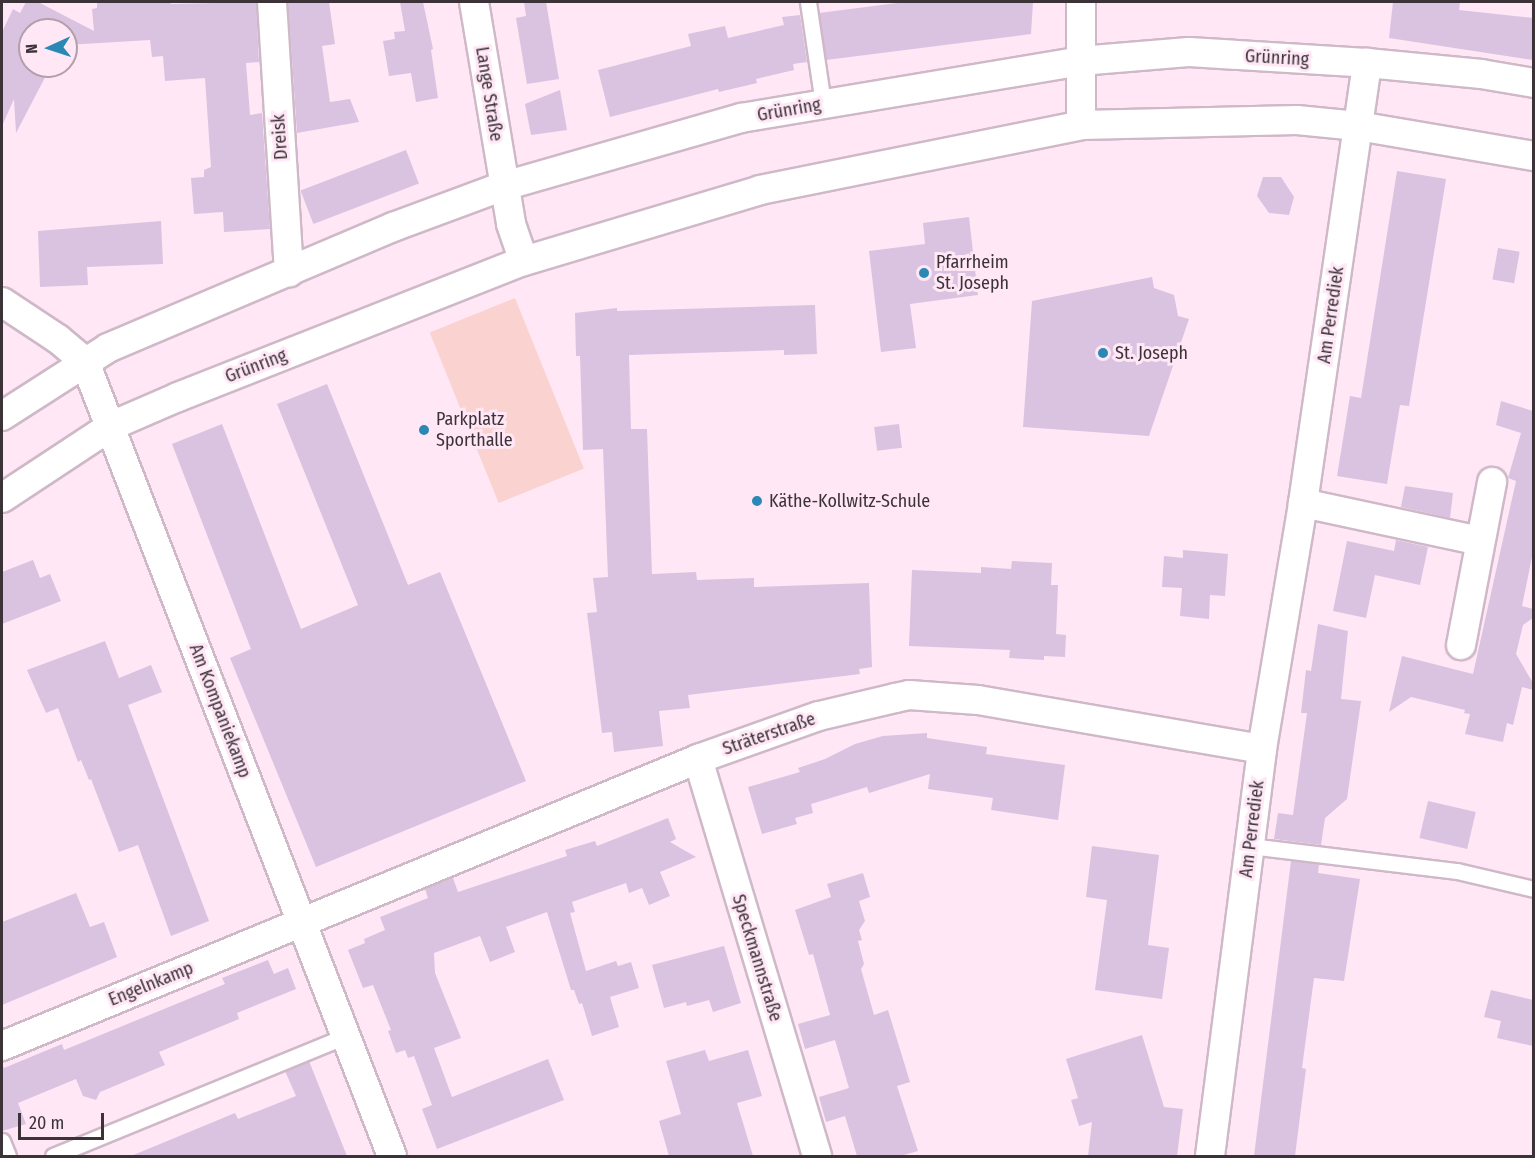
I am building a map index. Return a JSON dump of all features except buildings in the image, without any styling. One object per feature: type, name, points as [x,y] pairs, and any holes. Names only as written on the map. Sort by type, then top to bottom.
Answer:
[{"type":"street","name":"Dreisk","points":[[272,2],[289,272]]},
{"type":"street","name":"Lange Straße","points":[[474,2],[504,186]]},
{"type":"street","points":[[1081,2],[1081,125]]},
{"type":"street","name":"Grünring","points":[[2,416],[108,348],[393,227],[504,186],[741,118],[1080,61],[1189,52],[1367,63],[1480,74],[1533,83]]},
{"type":"street","points":[[1358,126],[1367,63]]},
{"type":"street","name":"Grünring","points":[[2,498],[111,426],[178,397],[524,261],[760,190],[1081,125],[1297,120],[1358,126],[1533,156]]},
{"type":"street","name":"Am Perrediek","points":[[1210,1156],[1262,749],[1303,503],[1358,126]]},
{"type":"street","points":[[504,186],[511,224],[524,261]]},
{"type":"street","name":"Am Kompaniekamp","points":[[2,302],[58,339],[85,362],[392,1156]]},
{"type":"street","points":[[1461,645],[1492,482]]},
{"type":"street","points":[[1303,503],[1480,541]]},
{"type":"street","name":"Sträterstraße","points":[[301,922],[698,759],[819,716],[909,695],[978,700],[1262,749]]},
{"type":"street","name":"Speckmannstraße","points":[[698,759],[817,1156]]},
{"type":"street","name":"Engelnkamp","points":[[2,1046],[301,922]]},
{"type":"lane","points":[[808,2],[823,105]]},
{"type":"lane","points":[[1250,846],[1456,871],[1533,889]]},
{"type":"lane","points":[[53,1156],[345,1036]]},
{"type":"lane","points":[[2,1141],[8,1156]]},
{"type":"shaded area","points":[[515,298],[584,469],[499,503],[430,332]]},
{"type":"place","name":"Pfarrheim St. Joseph","points":[[924,273]]},
{"type":"place","name":"St. Joseph","points":[[1103,353]]},
{"type":"place","name":"Parkplatz Sporthalle","points":[[424,430]]},
{"type":"place","name":"Käthe-Kollwitz-Schule","points":[[757,501]]}]
